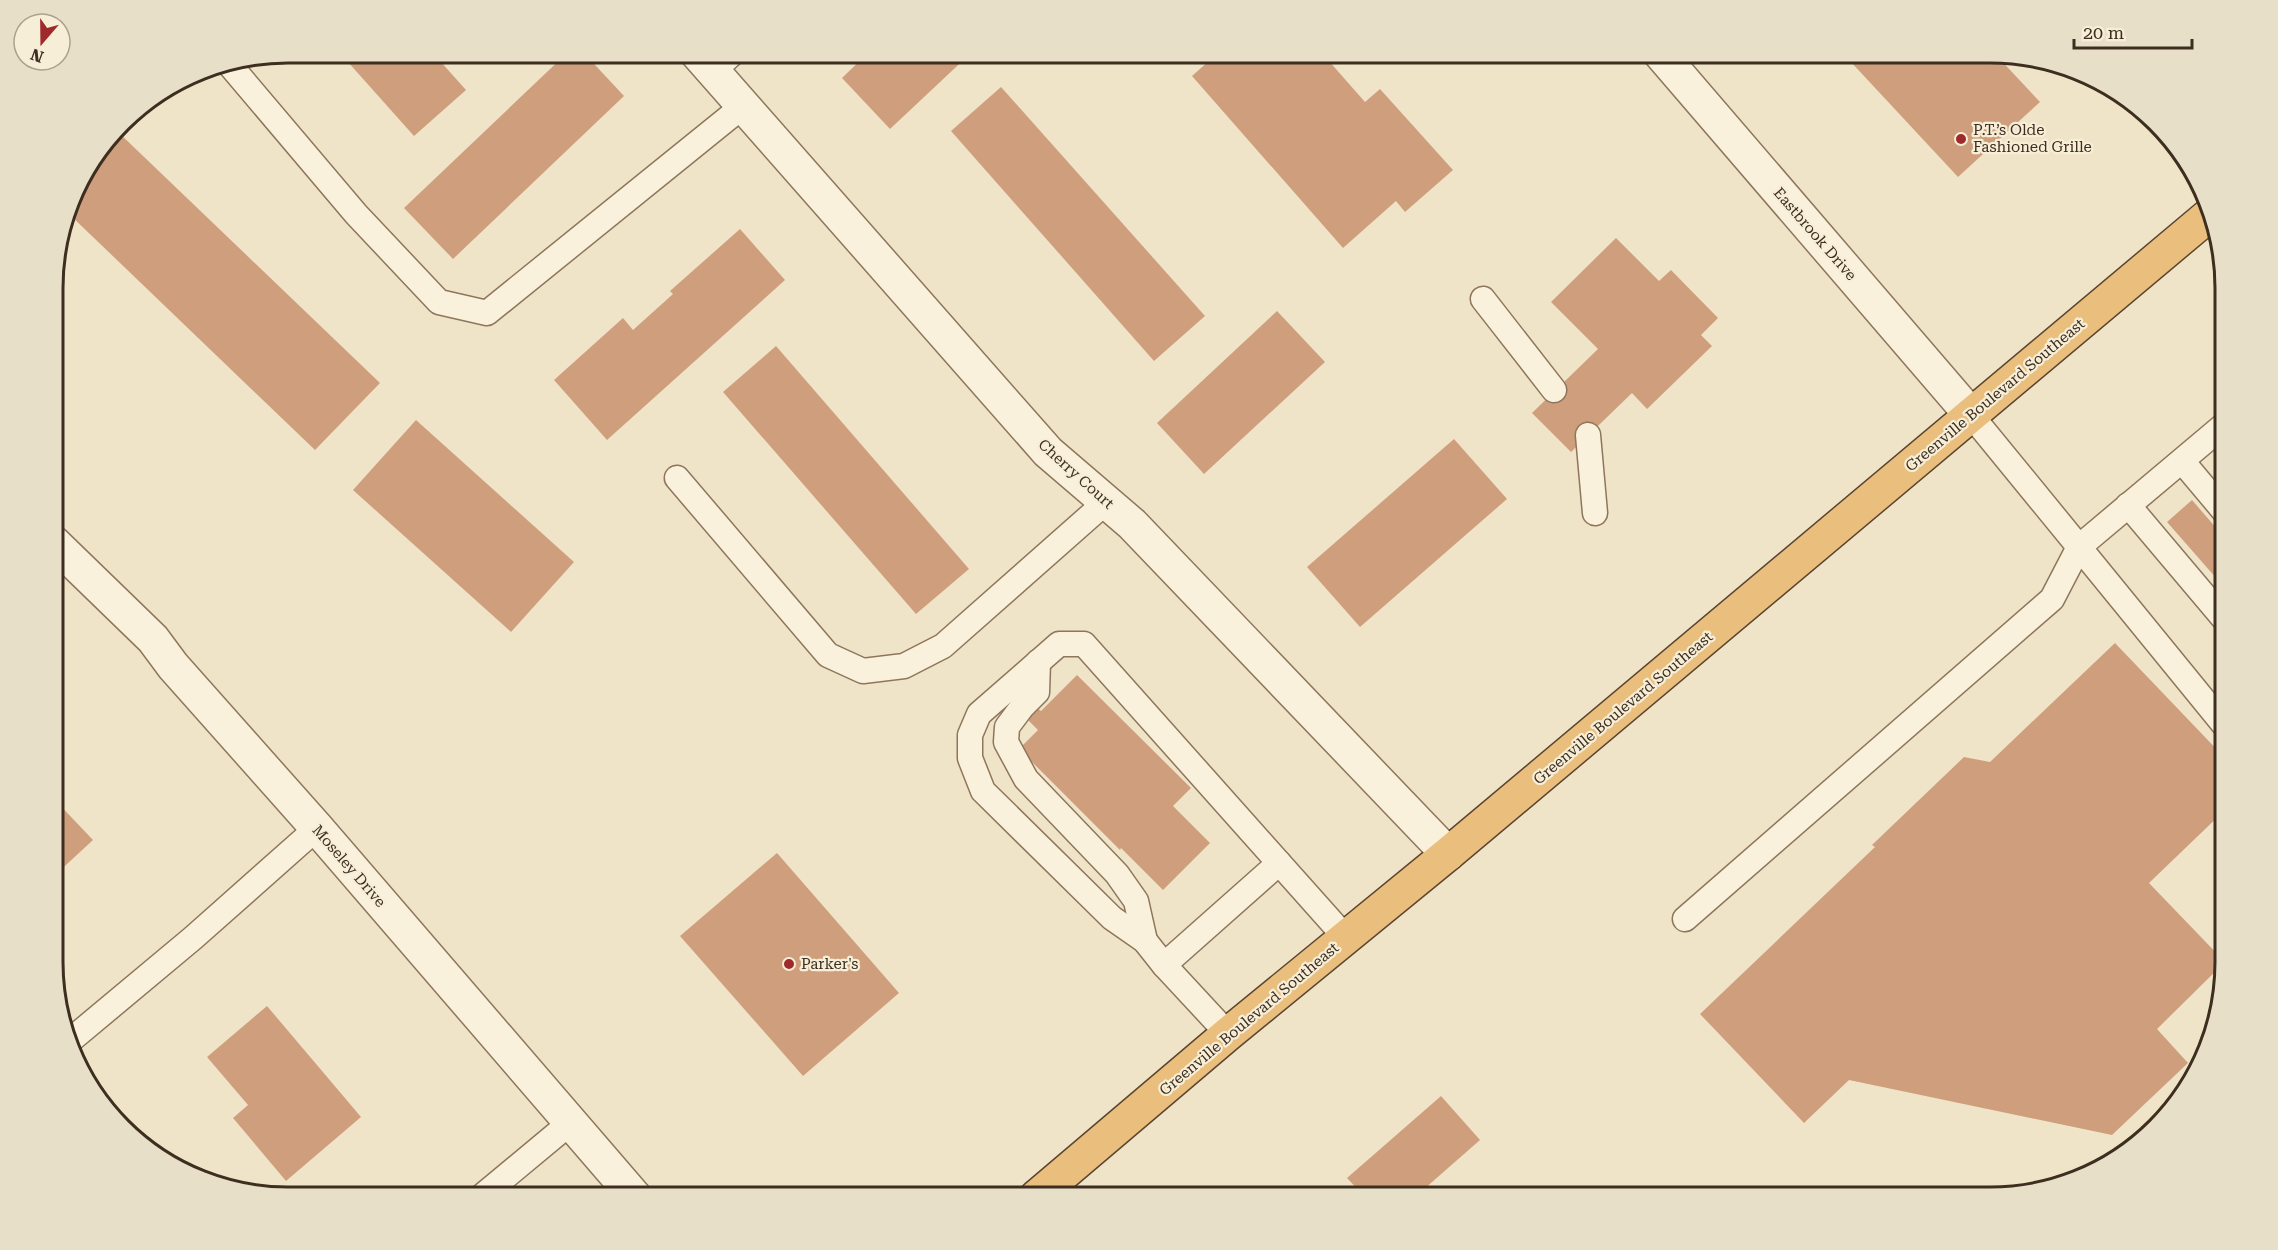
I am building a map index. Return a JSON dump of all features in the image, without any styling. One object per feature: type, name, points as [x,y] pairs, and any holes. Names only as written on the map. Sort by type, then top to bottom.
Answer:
[{"type":"highway","name":"Greenville Boulevard Southeast","points":[[1048,1187],[2204,219]]},
{"type":"street","name":"Cherry Court","points":[[716,63],[743,106],[1048,452],[1132,524],[1448,854]]},
{"type":"street","name":"Eastbrook Drive","points":[[1668,63],[1971,415]]},
{"type":"street","name":"Moseley Drive","points":[[63,552],[153,639],[173,666],[317,828],[626,1187]]},
{"type":"lane","points":[[234,70],[356,214],[439,302],[487,313],[743,106]]},
{"type":"lane","points":[[1483,299],[1554,390]]},
{"type":"lane","points":[[1971,415],[2215,714]]},
{"type":"lane","points":[[1685,919],[2052,599],[2079,547],[2215,433]]},
{"type":"lane","points":[[1588,435],[1595,513]]},
{"type":"lane","points":[[2182,461],[2215,500]]},
{"type":"lane","points":[[677,478],[828,656],[863,671],[904,666],[943,646],[1106,502]]},
{"type":"lane","points":[[2128,505],[2215,609]]},
{"type":"lane","points":[[1228,1034],[1164,965],[1145,941],[1112,918],[982,791],[970,758],[970,735],[979,714],[1059,644],[1084,644],[1346,938]]},
{"type":"lane","points":[[1038,662],[1037,692],[1007,727],[1006,742],[1026,779],[1117,874],[1136,901],[1145,941]]},
{"type":"lane","points":[[76,1036],[193,938],[317,828]]},
{"type":"lane","points":[[1164,965],[1279,863]]},
{"type":"lane","points":[[493,1187],[570,1123]]},
{"type":"building","points":[[349,63],[442,63],[466,90],[414,136]]},
{"type":"building","points":[[556,63],[593,63],[624,96],[453,259],[404,208]]},
{"type":"building","points":[[858,63],[960,63],[890,129],[842,78]]},
{"type":"building","points":[[1207,63],[1331,63],[1365,102],[1380,89],[1453,170],[1405,212],[1396,201],[1343,248],[1192,76]]},
{"type":"building","name":"P.T.’s Olde Fashioned Grille","points":[[1852,63],[2003,63],[2040,102],[1958,177]]},
{"type":"building","points":[[1001,87],[1205,316],[1154,361],[951,131]]},
{"type":"building","points":[[122,136],[380,383],[315,450],[74,219],[93,175]]},
{"type":"building","points":[[740,229],[785,280],[607,440],[554,380],[623,318],[633,330],[673,294],[670,291]]},
{"type":"building","points":[[1616,238],[1659,281],[1671,270],[1718,318],[1701,335],[1712,346],[1647,409],[1632,393],[1571,452],[1532,413],[1598,349],[1551,302]]},
{"type":"building","points":[[1277,311],[1325,362],[1204,474],[1157,423]]},
{"type":"building","points":[[776,346],[969,569],[916,614],[723,392]]},
{"type":"building","points":[[416,420],[574,562],[511,632],[353,490]]},
{"type":"building","points":[[1454,439],[1507,499],[1360,627],[1307,567]]},
{"type":"building","points":[[2192,500],[2215,527],[2215,577],[2167,522]]},
{"type":"building","points":[[2115,643],[2215,748],[2215,820],[2149,883],[2215,952],[2215,972],[2157,1029],[2188,1063],[2112,1135],[1849,1080],[1804,1123],[1700,1014],[1875,847],[1872,845],[1964,757],[1990,762]]},
{"type":"building","points":[[1077,675],[1191,788],[1173,806],[1210,843],[1163,890],[1019,749],[1038,730],[1024,716],[1035,706],[1041,711]]},
{"type":"building","points":[[63,808],[93,840],[63,868]]},
{"type":"building","name":"Parker's","points":[[777,853],[899,993],[803,1076],[680,936]]},
{"type":"building","points":[[267,1006],[361,1117],[286,1181],[233,1118],[248,1105],[207,1057]]},
{"type":"building","points":[[1441,1096],[1480,1140],[1426,1187],[1356,1187],[1347,1178]]},
{"type":"place","name":"P.T.’s Olde Fashioned Grille","points":[[1961,139]]},
{"type":"place","name":"Parker's","points":[[789,964]]}]
